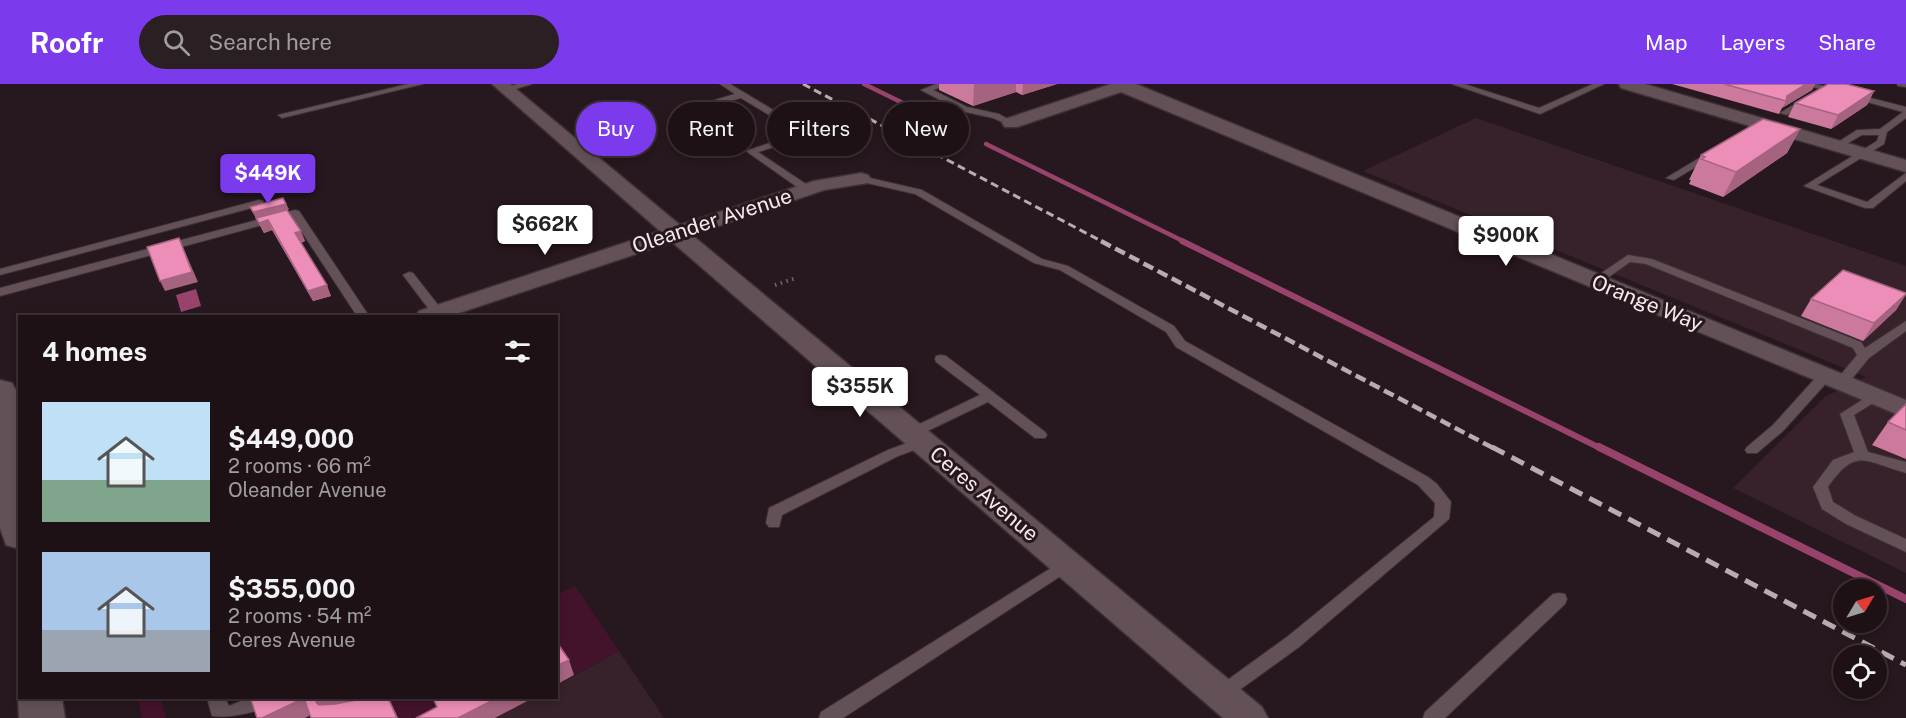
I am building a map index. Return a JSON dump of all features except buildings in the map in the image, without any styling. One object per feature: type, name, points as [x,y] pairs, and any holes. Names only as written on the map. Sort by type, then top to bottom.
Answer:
[{"type":"main road","points":[[0,390],[18,524]]},
{"type":"street","points":[[1627,84],[1757,126],[1906,166]]},
{"type":"street","points":[[1011,123],[1125,85]]},
{"type":"street","name":"Orange Way","points":[[1125,85],[1906,410]]},
{"type":"street","name":"Ceres Avenue","points":[[511,86],[569,142],[1249,718]]},
{"type":"street","name":"Oleander Avenue","points":[[433,315],[808,189],[861,179]]},
{"type":"lane","points":[[282,115],[419,84]]},
{"type":"lane","points":[[724,84],[807,134],[751,151],[808,189]]},
{"type":"lane","points":[[945,84],[925,90],[964,109],[996,116],[1011,123]]},
{"type":"lane","points":[[1456,84],[1540,111],[1600,84]]},
{"type":"lane","points":[[1806,84],[1906,112]]},
{"type":"lane","points":[[1900,84],[1906,85]]},
{"type":"lane","points":[[1784,113],[1824,89]]},
{"type":"lane","points":[[716,102],[742,95]]},
{"type":"lane","points":[[1838,146],[1860,132],[1882,132],[1906,112]]},
{"type":"lane","points":[[1882,132],[1884,137],[1881,142],[1809,186],[1869,206],[1906,176]]},
{"type":"lane","points":[[569,142],[576,140]]},
{"type":"lane","points":[[1671,178],[1717,151]]},
{"type":"lane","points":[[861,179],[918,192],[1038,261],[1064,268],[1170,329],[1179,344],[1423,481],[1443,502],[1441,519],[1293,642],[1221,694]]},
{"type":"lane","points":[[0,272],[259,202]]},
{"type":"lane","points":[[0,292],[295,213],[362,315]]},
{"type":"lane","points":[[1595,282],[1628,258],[1648,261],[1857,345],[1864,355]]},
{"type":"lane","points":[[409,275],[433,315]]},
{"type":"lane","points":[[1752,450],[1833,380],[1906,325]]},
{"type":"lane","points":[[941,359],[1040,435]]},
{"type":"lane","points":[[774,523],[774,512],[893,453],[989,396]]},
{"type":"lane","points":[[1862,455],[1847,414],[1873,397]]},
{"type":"lane","points":[[1906,468],[1889,461],[1862,455],[1840,461],[1820,487],[1827,505],[1851,520],[1906,546]]},
{"type":"lane","points":[[828,718],[1067,564]]},
{"type":"lane","points":[[1432,718],[1559,599]]},
{"type":"lane","points":[[216,699],[219,710],[229,714],[263,699]]},
{"type":"path","points":[[775,285],[796,278]]},
{"type":"shaded area","points":[[1476,118],[1906,266],[1906,573],[1733,488],[1826,396],[1866,377],[1363,171]]},
{"type":"shaded area","points":[[196,289],[201,306],[181,312],[176,295]]},
{"type":"shaded area","points":[[575,586],[619,651],[574,675],[558,651],[558,594]]},
{"type":"shaded area","points":[[619,651],[664,718],[495,718],[531,699],[558,699],[558,684]]},
{"type":"shaded area","points":[[138,699],[161,699],[166,718],[142,718]]},
{"type":"shaded area","points":[[389,699],[434,699],[443,718],[398,718]]},
{"type":"waterway","points":[[864,84],[901,102]]},
{"type":"waterway","points":[[986,144],[1185,242]]},
{"type":"waterway","points":[[1182,241],[1602,449]]},
{"type":"waterway","points":[[1599,447],[1906,599]]},
{"type":"railway","points":[[803,84],[1103,242]]},
{"type":"railway","points":[[1101,241],[1495,449]]},
{"type":"railway","points":[[1492,447],[1906,665]]}]
